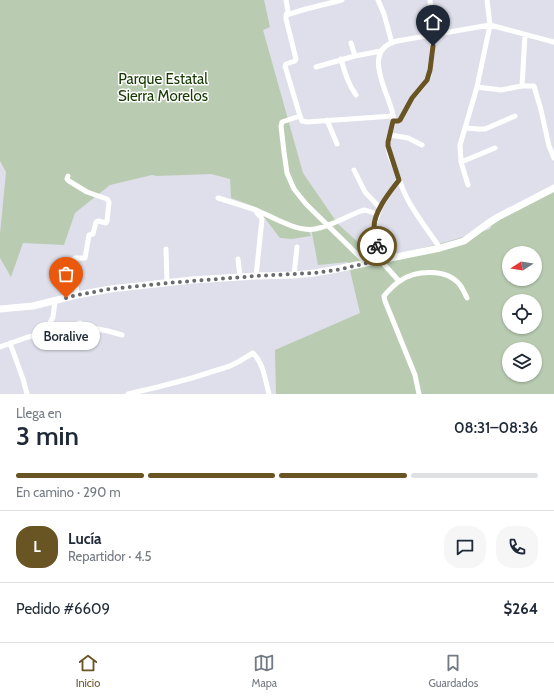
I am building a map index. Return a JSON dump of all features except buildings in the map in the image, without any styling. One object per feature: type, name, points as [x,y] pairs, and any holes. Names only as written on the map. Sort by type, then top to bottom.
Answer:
[{"type":"street","points":[[286,0],[288,10],[286,19],[296,59],[285,66],[300,116],[304,122],[393,118],[398,121],[400,120],[412,98],[427,80],[430,70],[433,35],[430,0]]},
{"type":"street","points":[[286,15],[342,0]]},
{"type":"street","points":[[378,0],[384,14],[392,43]]},
{"type":"street","points":[[468,185],[461,162],[460,145],[477,87],[490,25],[487,0]]},
{"type":"street","points":[[316,67],[342,59],[381,51],[392,43],[490,25],[554,42]]},
{"type":"street","points":[[522,86],[525,35]]},
{"type":"street","points":[[351,43],[355,56]]},
{"type":"street","points":[[381,51],[379,56],[381,81],[393,118],[388,142],[388,150],[399,180],[410,203],[440,248]]},
{"type":"street","points":[[342,59],[348,82],[356,95]]},
{"type":"street","points":[[477,87],[501,90],[522,86],[532,86],[535,88],[549,146],[554,158]]},
{"type":"street","points":[[300,116],[282,122],[281,126],[287,173],[292,185],[298,196],[366,263]]},
{"type":"street","points":[[465,128],[482,130],[515,116]]},
{"type":"street","points":[[327,120],[337,144]]},
{"type":"street","points":[[390,135],[408,138],[422,145]]},
{"type":"street","points":[[461,162],[495,148]]},
{"type":"street","points":[[354,170],[365,192],[380,208]]},
{"type":"street","points":[[68,176],[69,181],[87,192],[108,200],[109,202],[107,222],[96,222],[93,234],[89,235],[85,258],[75,258],[74,260],[77,295]]},
{"type":"street","points":[[399,180],[380,208],[374,226],[380,260],[399,281]]},
{"type":"street","points":[[0,309],[33,306],[77,295],[110,289],[167,283],[337,270],[440,248],[464,241],[498,217],[554,188]]},
{"type":"street","points":[[218,198],[255,210],[300,228],[313,229],[328,226],[361,210],[377,214]]},
{"type":"street","points":[[255,210],[262,219],[256,276]]},
{"type":"street","points":[[294,274],[297,247]]},
{"type":"street","points":[[166,249],[167,283]]},
{"type":"street","points":[[238,259],[240,277]]},
{"type":"street","points":[[419,394],[415,375],[384,298],[386,294],[399,281],[411,276],[428,272],[441,273],[460,284],[467,298]]},
{"type":"street","points":[[46,332],[53,317],[55,301]]},
{"type":"street","points":[[0,347],[28,336],[46,332],[56,334],[80,323],[88,328],[103,330],[122,336]]},
{"type":"street","points":[[10,343],[27,394]]},
{"type":"street","points":[[128,394],[158,388],[230,366],[252,353],[257,358],[261,366],[269,394]]},
{"type":"green space","name":"Parque Estatal Sierra Morelos","points":[[0,0],[264,0],[270,27],[263,30],[303,173],[338,224],[372,255],[411,251],[490,229],[493,220],[554,188],[554,394],[276,394],[275,350],[360,313],[348,262],[318,265],[311,228],[307,227],[311,236],[292,239],[280,238],[258,208],[231,198],[230,179],[211,174],[152,175],[110,185],[75,213],[64,245],[23,243],[11,277],[0,258],[0,234],[6,172],[0,161]]},
{"type":"way so far","points":[[66,298],[110,289],[192,280],[314,273],[337,270],[380,260],[377,246]]},
{"type":"place","name":"Boralive","points":[[66,298]]},
{"type":"route","points":[[377,246],[374,223],[380,208],[399,180],[388,150],[388,142],[393,121],[400,120],[414,94],[427,80],[429,76],[433,46]]}]
